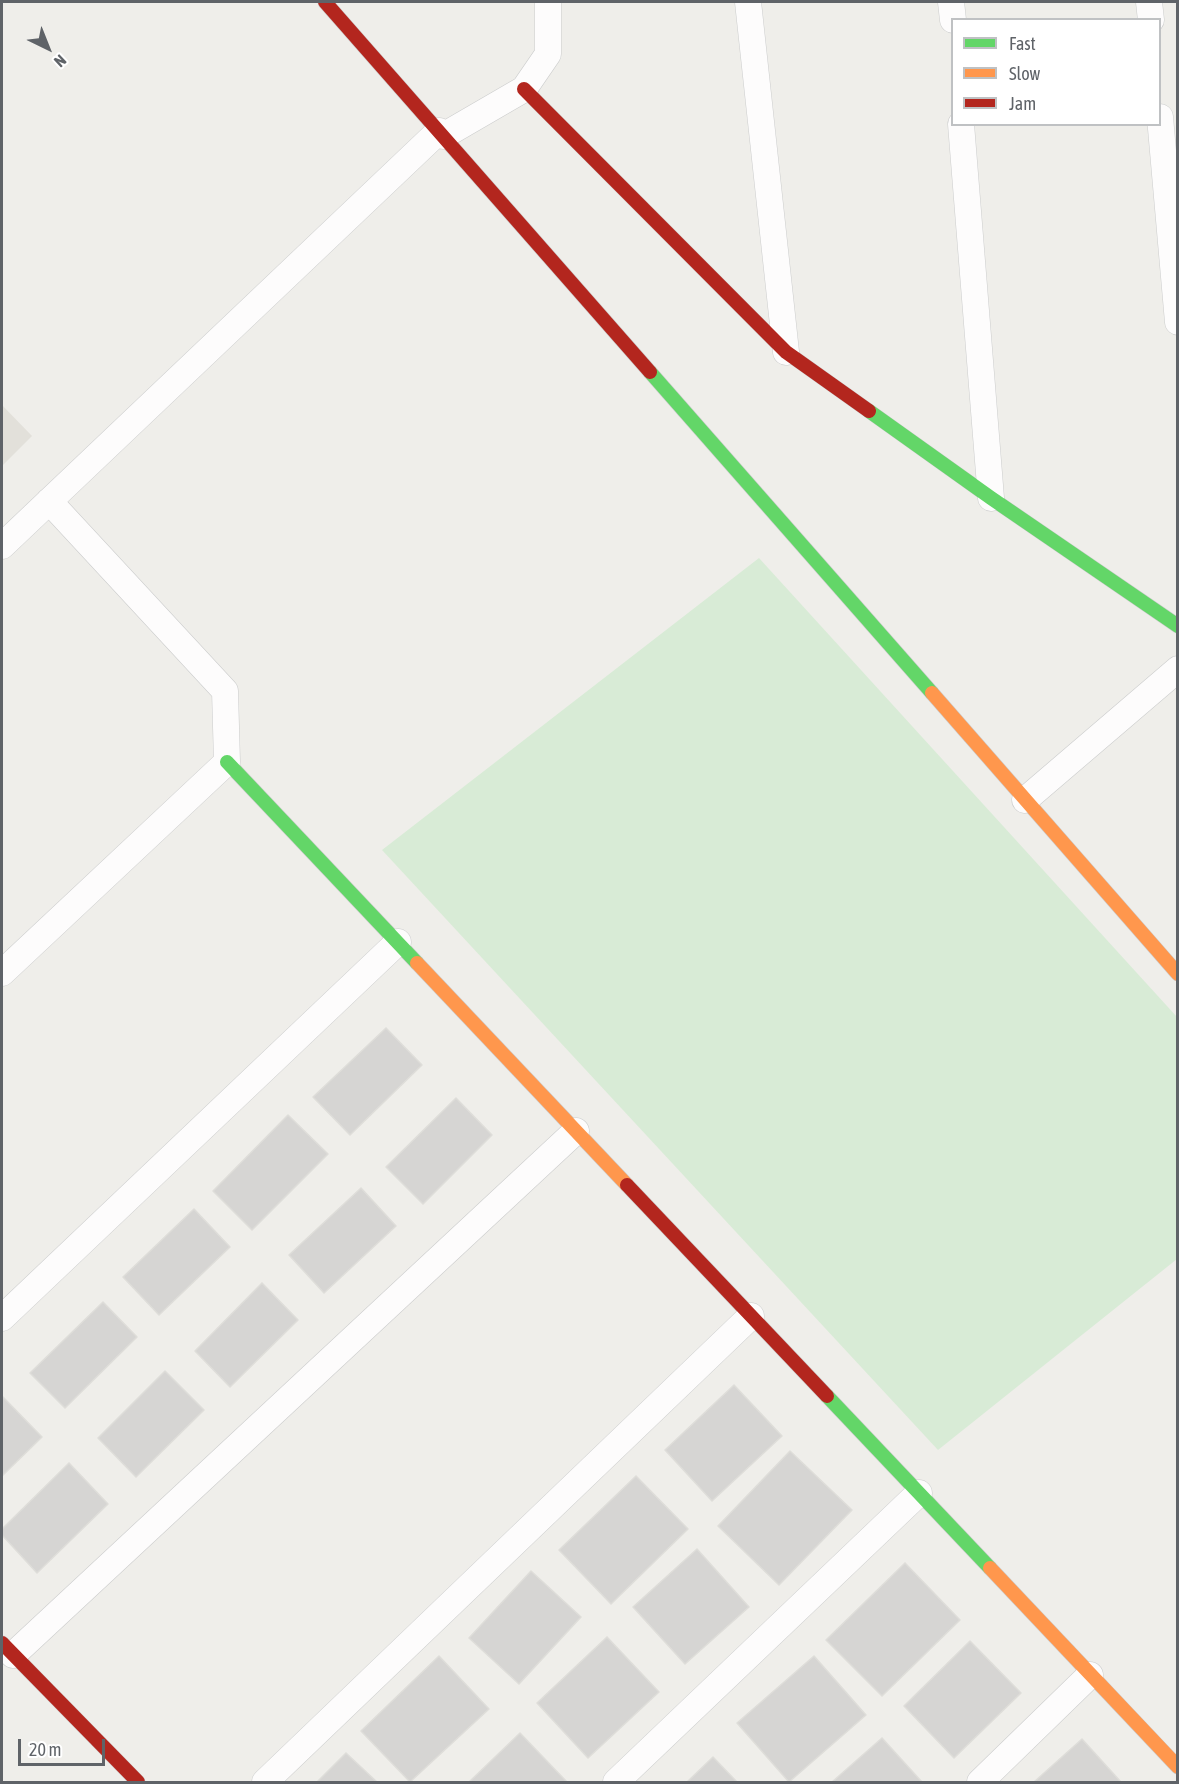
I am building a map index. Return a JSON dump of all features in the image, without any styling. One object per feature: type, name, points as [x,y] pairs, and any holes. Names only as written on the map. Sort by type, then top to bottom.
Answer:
[{"type":"street","points":[[325,2],[1178,974]]},
{"type":"street","points":[[2,546],[441,133],[524,89],[548,54],[548,2]]},
{"type":"street","points":[[748,2],[786,352]]},
{"type":"street","points":[[951,2],[953,18]]},
{"type":"street","points":[[1149,2],[1151,18]]},
{"type":"street","points":[[524,89],[786,352],[991,498],[1178,626]]},
{"type":"street","points":[[961,126],[991,498]]},
{"type":"street","points":[[1161,126],[1178,322]]},
{"type":"street","points":[[49,501],[225,691],[227,762],[1178,1767]]},
{"type":"street","points":[[1025,800],[1178,669]]},
{"type":"street","points":[[2,973],[227,762]]},
{"type":"street","points":[[2,1318],[398,942]]},
{"type":"street","points":[[138,1782],[7,1649],[576,1131]]},
{"type":"street","points":[[265,1782],[751,1316]]},
{"type":"street","points":[[616,1782],[918,1493]]},
{"type":"street","points":[[980,1782],[1090,1675]]},
{"type":"shaded area","points":[[2,405],[32,436],[2,466]]},
{"type":"green space","points":[[759,558],[1177,1017],[1177,1259],[938,1450],[382,850]]},
{"type":"building","points":[[386,1028],[422,1065],[350,1135],[313,1097]]},
{"type":"building","points":[[456,1098],[492,1135],[423,1204],[386,1167]]},
{"type":"building","points":[[288,1115],[328,1154],[252,1230],[213,1191]]},
{"type":"building","points":[[361,1188],[396,1226],[324,1293],[289,1255]]},
{"type":"building","points":[[194,1209],[230,1247],[159,1315],[123,1277]]},
{"type":"building","points":[[262,1283],[298,1320],[230,1387],[195,1351]]},
{"type":"building","points":[[103,1302],[137,1337],[65,1408],[30,1373]]},
{"type":"building","points":[[165,1371],[204,1410],[136,1477],[98,1438]]},
{"type":"building","points":[[734,1385],[782,1436],[712,1501],[665,1450]]},
{"type":"building","points":[[2,1398],[42,1437],[2,1476]]},
{"type":"building","points":[[790,1451],[852,1510],[779,1585],[718,1526]]},
{"type":"building","points":[[69,1463],[108,1504],[37,1573],[2,1535],[2,1529]]},
{"type":"building","points":[[636,1476],[688,1529],[611,1604],[559,1550]]},
{"type":"building","points":[[697,1549],[749,1607],[685,1664],[633,1607]]},
{"type":"building","points":[[905,1563],[960,1620],[882,1696],[826,1640]]},
{"type":"building","points":[[531,1571],[581,1617],[519,1684],[469,1638]]},
{"type":"building","points":[[607,1637],[659,1692],[588,1758],[537,1703]]},
{"type":"building","points":[[970,1641],[1021,1693],[954,1758],[904,1706]]},
{"type":"building","points":[[439,1656],[489,1709],[410,1782],[361,1731]]},
{"type":"building","points":[[814,1656],[866,1715],[789,1782],[737,1723]]},
{"type":"building","points":[[520,1733],[567,1782],[469,1782]]},
{"type":"building","points":[[882,1738],[922,1782],[832,1782]]},
{"type":"building","points":[[1082,1739],[1121,1782],[1034,1782]]},
{"type":"building","points":[[346,1753],[377,1782],[317,1782]]},
{"type":"building","points":[[713,1757],[737,1782],[687,1782]]},
{"type":"traffic: fast","points":[[650,372],[932,693]]},
{"type":"traffic: fast","points":[[869,411],[1178,626]]},
{"type":"traffic: fast","points":[[227,762],[417,963]]},
{"type":"traffic: fast","points":[[827,1396],[990,1568]]},
{"type":"traffic: slow","points":[[932,693],[1178,974]]},
{"type":"traffic: slow","points":[[417,963],[627,1185]]},
{"type":"traffic: slow","points":[[990,1568],[1178,1767]]},
{"type":"traffic: jam","points":[[325,2],[650,372]]},
{"type":"traffic: jam","points":[[524,89],[786,352],[869,411]]},
{"type":"traffic: jam","points":[[627,1185],[827,1396]]},
{"type":"traffic: jam","points":[[2,1643],[138,1782]]}]
